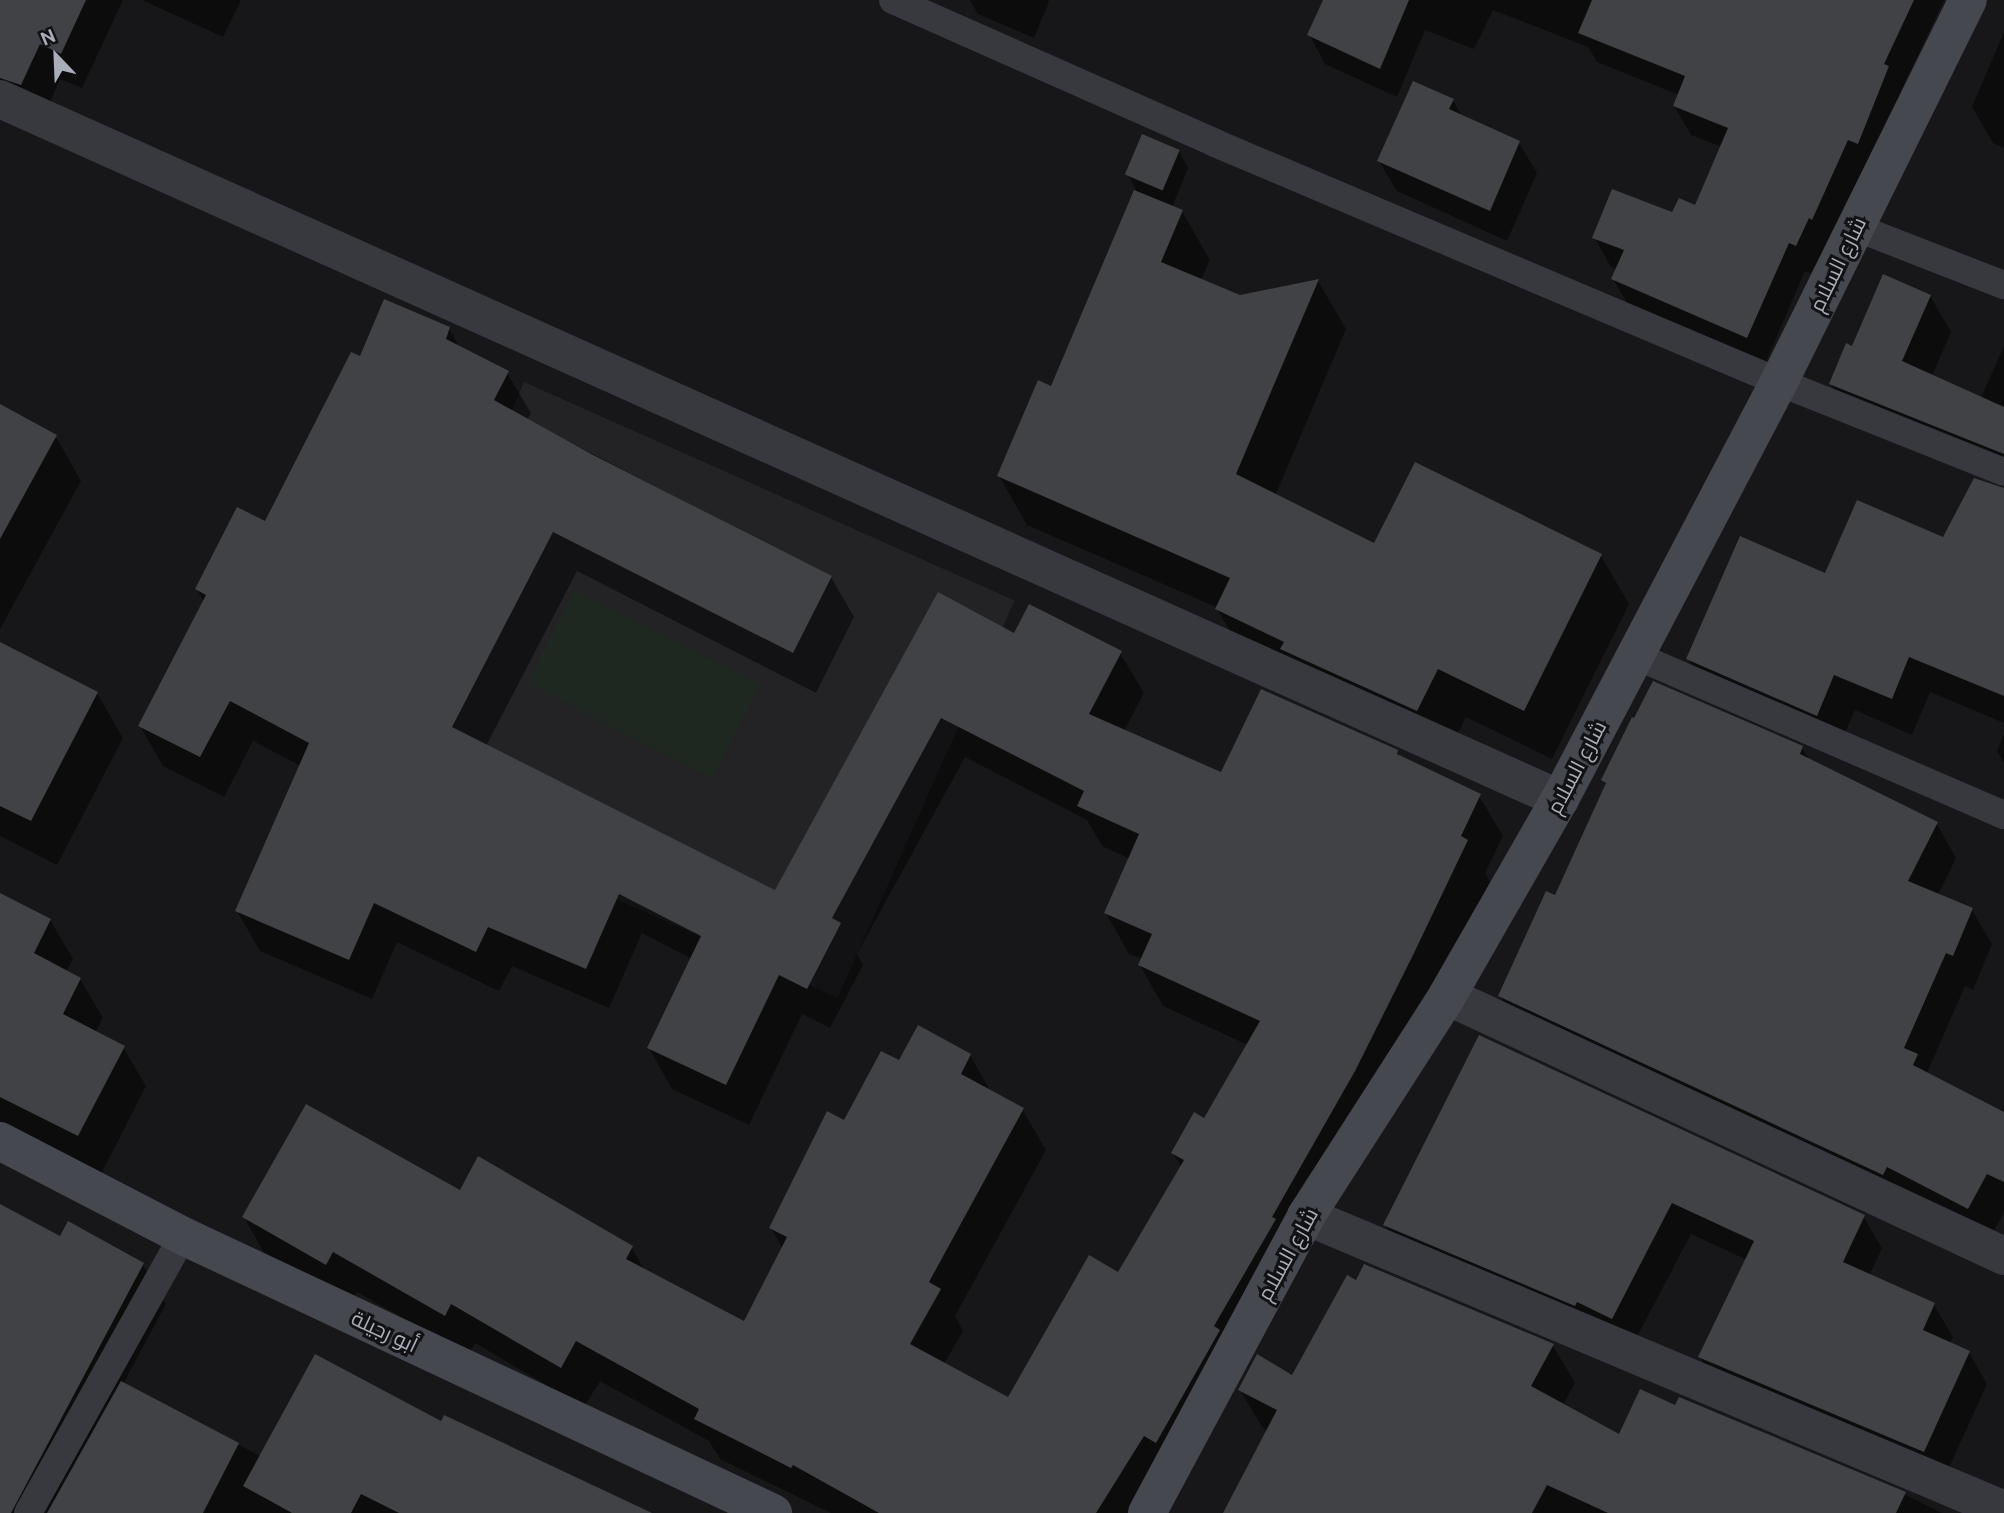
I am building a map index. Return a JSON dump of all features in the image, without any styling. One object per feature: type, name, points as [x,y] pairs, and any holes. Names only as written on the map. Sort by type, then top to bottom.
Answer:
[{"type":"street","name":"شارع السلام","points":[[1147,1513],[1306,1216],[1447,996],[1560,799],[1779,382],[1968,0]]},
{"type":"street","points":[[0,99],[1560,799]]},
{"type":"street","points":[[1447,996],[2004,1256]]},
{"type":"street","name":"أبو رجيلة","points":[[0,1141],[183,1236],[773,1513]]},
{"type":"street","points":[[1306,1216],[2004,1510]]},
{"type":"lane","points":[[893,0],[1215,143],[1779,382],[2004,472]]},
{"type":"lane","points":[[1855,227],[2004,285]]},
{"type":"lane","points":[[1634,655],[2004,815]]},
{"type":"lane","points":[[27,1513],[183,1236]]},
{"type":"shaded area","points":[[524,382],[1015,600],[838,998],[347,779]]},
{"type":"shaded area","points":[[575,590],[760,684],[713,778],[527,684]]},
{"type":"building","points":[[0,0],[86,0],[61,54],[40,44],[21,85],[0,78]]},
{"type":"building","points":[[1323,0],[1409,0],[1380,69],[1307,35]]},
{"type":"building","points":[[1592,0],[1914,0],[1884,64],[1889,66],[1858,144],[1848,140],[1812,220],[1809,218],[1796,246],[1789,243],[1747,338],[1611,279],[1624,250],[1592,238],[1612,189],[1672,212],[1679,198],[1695,205],[1728,128],[1673,106],[1685,76],[1578,33]]},
{"type":"building","points":[[1413,81],[1454,99],[1449,109],[1520,141],[1490,211],[1377,161]]},
{"type":"building","points":[[1142,134],[1180,150],[1163,191],[1125,175]]},
{"type":"building","points":[[1134,190],[1183,210],[1161,262],[1240,295],[1319,279],[1236,474],[1374,543],[1415,462],[1602,554],[1524,711],[1438,669],[1417,711],[1280,649],[1284,642],[1215,609],[1230,578],[997,476],[1038,380],[1051,386]]},
{"type":"building","points":[[1883,274],[1931,295],[1902,361],[2004,407],[2004,454],[1829,384],[1846,343],[1852,346]]},
{"type":"building","points":[[384,299],[450,327],[446,339],[509,371],[494,400],[593,455],[832,576],[793,653],[553,532],[452,727],[775,890],[938,592],[1014,633],[1029,604],[1122,651],[1089,714],[1221,772],[1261,689],[1398,750],[1397,754],[1481,794],[1461,836],[1468,840],[1414,953],[1355,1071],[1272,1217],[1276,1219],[1214,1326],[1220,1330],[1156,1443],[1144,1436],[1096,1513],[879,1513],[793,1465],[791,1468],[694,1419],[699,1409],[576,1341],[561,1368],[451,1304],[445,1316],[333,1252],[326,1265],[242,1217],[306,1104],[460,1190],[478,1156],[633,1246],[626,1259],[744,1321],[787,1237],[769,1228],[827,1111],[844,1120],[881,1051],[899,1060],[918,1025],[971,1054],[961,1074],[1024,1108],[929,1282],[941,1289],[910,1344],[1008,1397],[1089,1255],[1118,1272],[1184,1160],[1171,1153],[1194,1112],[1204,1118],[1260,1021],[1138,965],[1152,934],[1104,913],[1139,834],[1077,806],[1084,791],[941,718],[832,918],[841,923],[807,989],[779,975],[726,1085],[647,1048],[701,936],[619,894],[586,969],[488,927],[476,952],[374,903],[349,960],[235,911],[309,743],[230,701],[200,757],[138,726],[206,595],[195,589],[237,507],[265,521],[351,352],[360,356]]},
{"type":"building","points":[[0,404],[57,435],[0,539]]},
{"type":"building","points":[[1974,478],[2004,488],[2004,696],[1909,657],[1892,699],[1834,675],[1817,716],[1686,659],[1740,536],[1825,573],[1857,500],[1943,537]]},
{"type":"building","points":[[0,642],[98,692],[31,821],[0,806]]},
{"type":"building","points":[[1653,681],[1803,746],[1800,754],[1938,822],[1908,881],[1973,908],[1953,956],[1946,953],[1904,1048],[1918,1054],[1913,1065],[2004,1112],[2004,1182],[1987,1174],[1968,1209],[1887,1167],[1883,1175],[1498,996],[1546,891],[1555,895],[1606,783],[1601,780]]},
{"type":"building","points":[[0,893],[51,919],[34,953],[81,978],[63,1014],[125,1046],[78,1136],[0,1097]]},
{"type":"building","points":[[1479,1035],[1865,1215],[1843,1262],[1935,1303],[1923,1330],[1970,1351],[1924,1452],[1698,1357],[1754,1241],[1672,1203],[1612,1319],[1577,1302],[1575,1306],[1383,1225]]},
{"type":"building","points":[[0,1204],[60,1236],[68,1221],[144,1263],[11,1513],[0,1513]]},
{"type":"building","points":[[1364,1264],[1554,1344],[1531,1386],[1619,1434],[1640,1389],[1675,1405],[1679,1397],[1906,1492],[1896,1513],[1608,1513],[1547,1485],[1532,1513],[1223,1513],[1277,1410],[1238,1390],[1257,1354],[1292,1375],[1347,1275],[1356,1280]]},
{"type":"building","points":[[315,1354],[441,1421],[444,1415],[652,1513],[399,1513],[361,1494],[351,1513],[292,1513],[243,1486]]},
{"type":"building","points":[[121,1381],[239,1443],[203,1513],[47,1513]]}]
